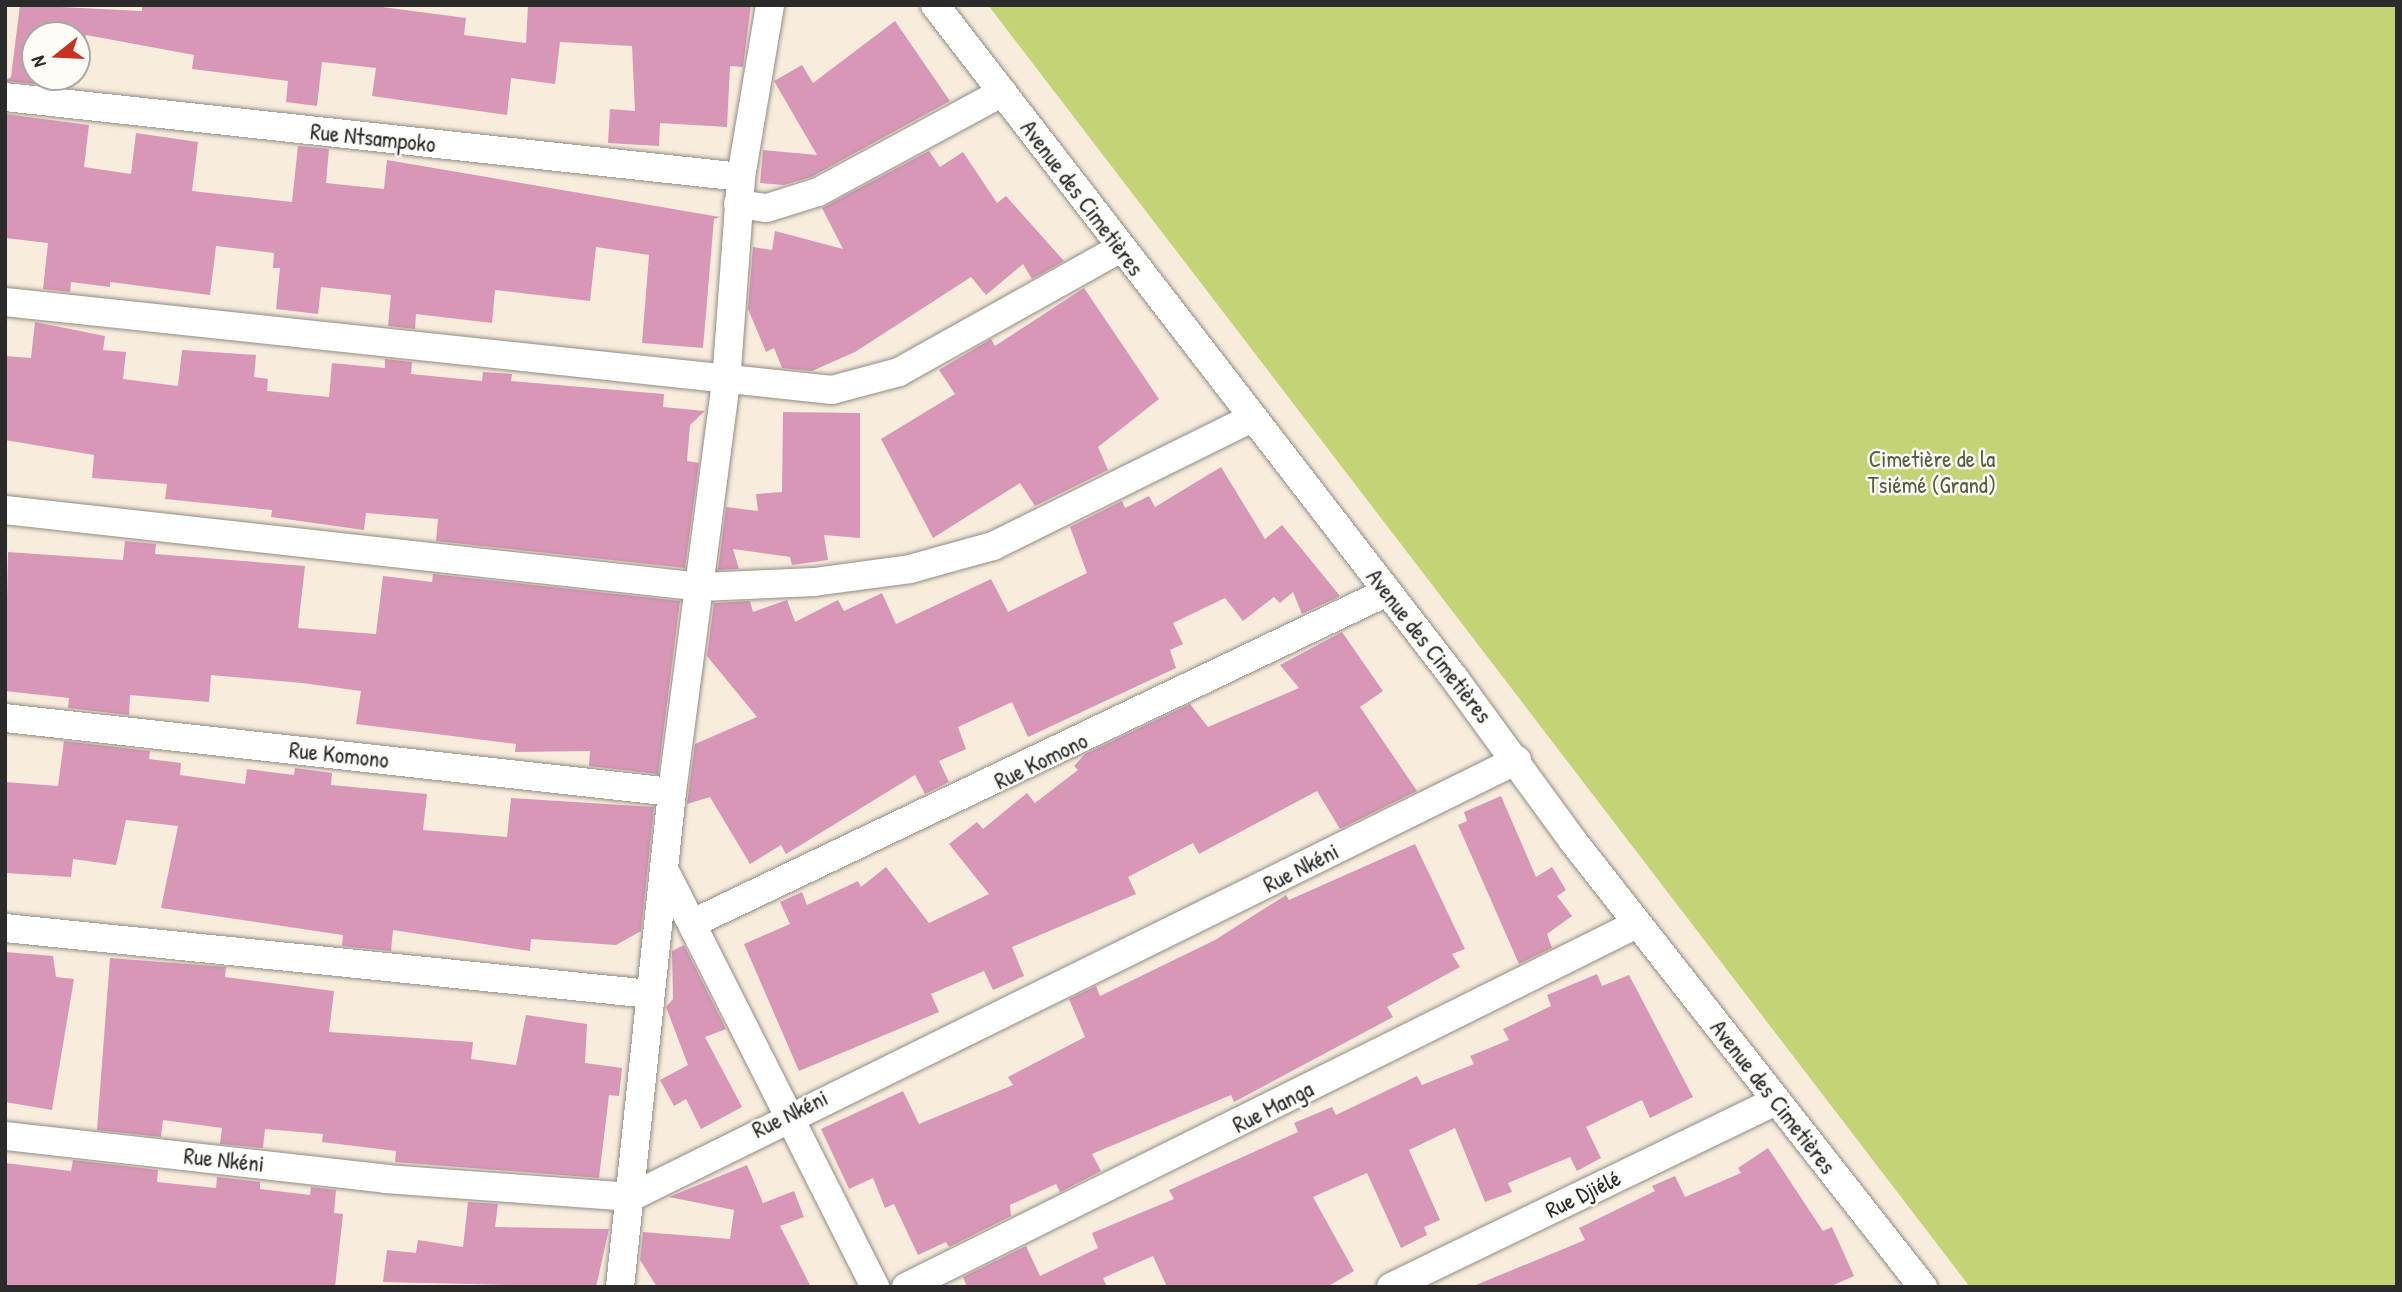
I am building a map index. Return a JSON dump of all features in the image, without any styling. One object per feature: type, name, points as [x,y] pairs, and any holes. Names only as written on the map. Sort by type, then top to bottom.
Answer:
[{"type":"street","points":[[620,1287],[650,994],[667,875],[672,792],[726,383],[739,191],[770,5]]},
{"type":"street","name":"Avenue des Cimetières","points":[[935,5],[1517,760],[1637,924],[1914,1284]]},
{"type":"street","name":"Rue Ntsampoko","points":[[5,97],[739,191],[767,208],[818,192],[1003,92]]},
{"type":"street","points":[[5,302],[726,383],[862,387],[1121,248]]},
{"type":"street","points":[[5,510],[701,587],[896,571],[993,546],[1252,418]]},
{"type":"street","name":"Rue Komono","points":[[693,923],[1387,592]]},
{"type":"street","name":"Rue Komono","points":[[5,719],[672,792]]},
{"type":"street","name":"Rue Nkéni","points":[[5,1136],[386,1179],[631,1197],[791,1113],[1517,760]]},
{"type":"street","points":[[667,875],[791,1113],[875,1287]]},
{"type":"street","name":"Rue Manga","points":[[906,1287],[1637,924]]},
{"type":"street","points":[[5,929],[650,994]]},
{"type":"street","name":"Rue Djiélé","points":[[1391,1287],[1775,1101]]},
{"type":"green space","name":"Cimetière de la Tsiémé (Grand)","points":[[988,5],[2397,5],[2397,1287],[1970,1287]]},
{"type":"building","points":[[20,5],[142,11],[142,5],[367,5],[466,18],[464,35],[526,43],[528,5],[751,5],[743,67],[730,66],[727,127],[660,123],[659,146],[608,143],[610,109],[635,111],[632,46],[560,42],[555,84],[511,78],[507,115],[372,96],[376,68],[322,62],[317,106],[286,102],[288,81],[192,69],[194,55],[91,36],[91,21],[21,21],[21,83],[5,81],[11,77]]},
{"type":"building","points":[[895,21],[950,101],[811,177],[784,185],[760,183],[763,150],[817,155],[774,81],[802,65],[813,83]]},
{"type":"building","points":[[5,114],[89,125],[84,167],[131,174],[136,133],[198,142],[192,191],[292,202],[298,146],[329,149],[326,183],[384,189],[387,160],[720,217],[714,219],[703,348],[642,343],[649,255],[596,247],[590,301],[495,290],[492,323],[416,314],[415,329],[388,326],[391,295],[321,287],[318,314],[276,309],[280,268],[273,268],[274,253],[216,246],[210,295],[110,282],[110,287],[71,282],[70,292],[43,289],[48,243],[5,238]]},
{"type":"building","points":[[929,151],[940,167],[963,152],[997,203],[1006,196],[1064,261],[1032,279],[1023,264],[986,295],[971,277],[855,352],[812,371],[782,368],[774,348],[766,352],[748,309],[753,247],[772,250],[775,231],[843,249],[822,208]]},
{"type":"building","points":[[1084,288],[1159,399],[1098,447],[1108,470],[1035,506],[1020,483],[933,538],[881,439],[955,394],[939,370],[991,339],[995,346]]},
{"type":"building","points":[[35,322],[105,336],[103,350],[126,352],[123,379],[178,386],[182,350],[256,355],[254,377],[268,379],[267,391],[329,397],[332,363],[385,368],[385,359],[412,362],[411,374],[482,381],[483,372],[512,374],[511,381],[664,394],[663,407],[705,411],[690,425],[687,461],[699,463],[685,568],[436,541],[438,519],[366,513],[364,530],[271,517],[272,510],[165,499],[167,484],[92,478],[94,455],[5,440],[5,356],[31,358]]},
{"type":"building","points":[[783,412],[860,413],[860,538],[824,535],[828,560],[792,565],[790,557],[733,549],[739,569],[718,570],[726,507],[758,511],[756,494],[782,492]]},
{"type":"building","points":[[1221,467],[1265,539],[1282,525],[1340,596],[1302,614],[1293,592],[1280,603],[1274,597],[1243,621],[1225,598],[1173,623],[1183,644],[1170,650],[1176,668],[1028,737],[1012,702],[958,727],[966,749],[939,761],[949,782],[925,794],[915,775],[786,854],[781,845],[750,864],[710,797],[687,804],[695,744],[757,717],[707,656],[714,603],[750,601],[753,612],[787,600],[795,622],[838,600],[844,611],[882,593],[896,624],[991,579],[1008,612],[1087,573],[1070,527],[1122,501],[1125,508],[1149,496],[1155,507]]},
{"type":"building","points":[[125,541],[156,544],[155,554],[305,566],[298,628],[376,634],[383,576],[432,582],[433,574],[680,601],[658,774],[589,766],[590,751],[515,752],[516,744],[356,724],[361,691],[302,683],[211,675],[209,702],[130,695],[129,715],[68,708],[69,698],[5,691],[8,552],[123,560]]},
{"type":"building","points":[[1342,632],[1383,691],[1360,707],[1417,791],[1340,829],[1317,791],[1199,854],[1193,843],[1128,877],[1136,894],[1012,947],[1024,976],[993,990],[984,971],[931,994],[939,1012],[799,1071],[744,944],[790,924],[780,902],[802,892],[807,905],[858,881],[861,887],[886,867],[929,923],[989,894],[949,844],[977,822],[983,829],[1027,793],[1035,803],[1078,770],[1074,766],[1085,754],[1190,704],[1208,727],[1299,688],[1280,665]]},
{"type":"building","points":[[64,741],[150,751],[149,759],[181,763],[180,775],[245,784],[247,769],[294,775],[295,768],[332,773],[331,785],[427,794],[423,830],[507,837],[511,798],[654,807],[641,931],[616,945],[531,939],[530,951],[393,930],[391,951],[342,946],[343,935],[161,908],[178,826],[126,820],[116,865],[73,859],[71,877],[5,873],[5,782],[58,786]]},
{"type":"building","points":[[1501,796],[1536,877],[1552,867],[1566,890],[1557,896],[1572,916],[1547,934],[1552,948],[1519,964],[1458,825],[1467,821],[1464,812]]},
{"type":"building","points":[[1415,844],[1465,949],[1452,954],[1460,967],[1387,1007],[1393,1017],[1234,1102],[1231,1095],[1092,1154],[1101,1171],[1060,1192],[1056,1184],[1010,1205],[1011,1216],[949,1247],[946,1242],[918,1255],[894,1204],[885,1208],[873,1178],[849,1189],[821,1129],[903,1091],[919,1124],[1013,1085],[1008,1077],[1085,1037],[1069,999],[1096,986],[1100,996],[1215,940],[1286,895],[1289,900]]},
{"type":"building","points":[[684,945],[726,1029],[705,1037],[742,1107],[701,1129],[686,1099],[674,1106],[660,1080],[688,1065],[666,1007],[673,999],[672,951]]},
{"type":"building","points":[[5,952],[53,956],[56,977],[74,979],[52,1110],[5,1102]]},
{"type":"building","points":[[110,958],[226,967],[225,977],[334,991],[329,1032],[473,1042],[471,1059],[516,1065],[526,1015],[587,1024],[585,1063],[622,1068],[619,1096],[609,1095],[599,1178],[395,1162],[396,1151],[322,1142],[323,1134],[265,1129],[263,1148],[220,1144],[222,1128],[163,1120],[161,1137],[97,1130]]},
{"type":"building","points":[[1597,974],[1602,986],[1629,975],[1693,1097],[1650,1118],[1642,1100],[1586,1127],[1601,1158],[1577,1171],[1570,1157],[1508,1183],[1512,1192],[1485,1202],[1455,1128],[1409,1150],[1440,1220],[1424,1227],[1427,1235],[1401,1248],[1367,1173],[1313,1197],[1354,1271],[1327,1287],[1167,1287],[1153,1256],[1103,1278],[1107,1287],[967,1287],[963,1277],[1026,1246],[1040,1276],[1098,1248],[1092,1233],[1174,1199],[1169,1190],[1298,1132],[1294,1123],[1332,1107],[1336,1115],[1417,1076],[1422,1085],[1474,1064],[1470,1056],[1509,1040],[1503,1029],[1551,1006],[1547,995]]},
{"type":"building","points":[[1768,1148],[1823,1231],[1832,1227],[1854,1276],[1829,1287],[1471,1287],[1585,1240],[1579,1228],[1655,1191],[1652,1186],[1675,1176],[1685,1197],[1741,1173],[1738,1168]]},
{"type":"building","points":[[73,1160],[158,1170],[157,1182],[216,1188],[217,1177],[260,1182],[260,1189],[310,1195],[311,1187],[336,1190],[334,1213],[343,1214],[335,1287],[5,1287],[5,1163],[71,1171]]},
{"type":"building","points":[[747,1165],[763,1203],[794,1191],[804,1217],[780,1226],[811,1287],[657,1287],[640,1260],[643,1232],[730,1239],[734,1210],[669,1197]]},
{"type":"building","points":[[468,1202],[498,1204],[495,1227],[609,1229],[596,1287],[383,1282],[387,1250],[416,1253],[418,1240],[463,1247]]}]
